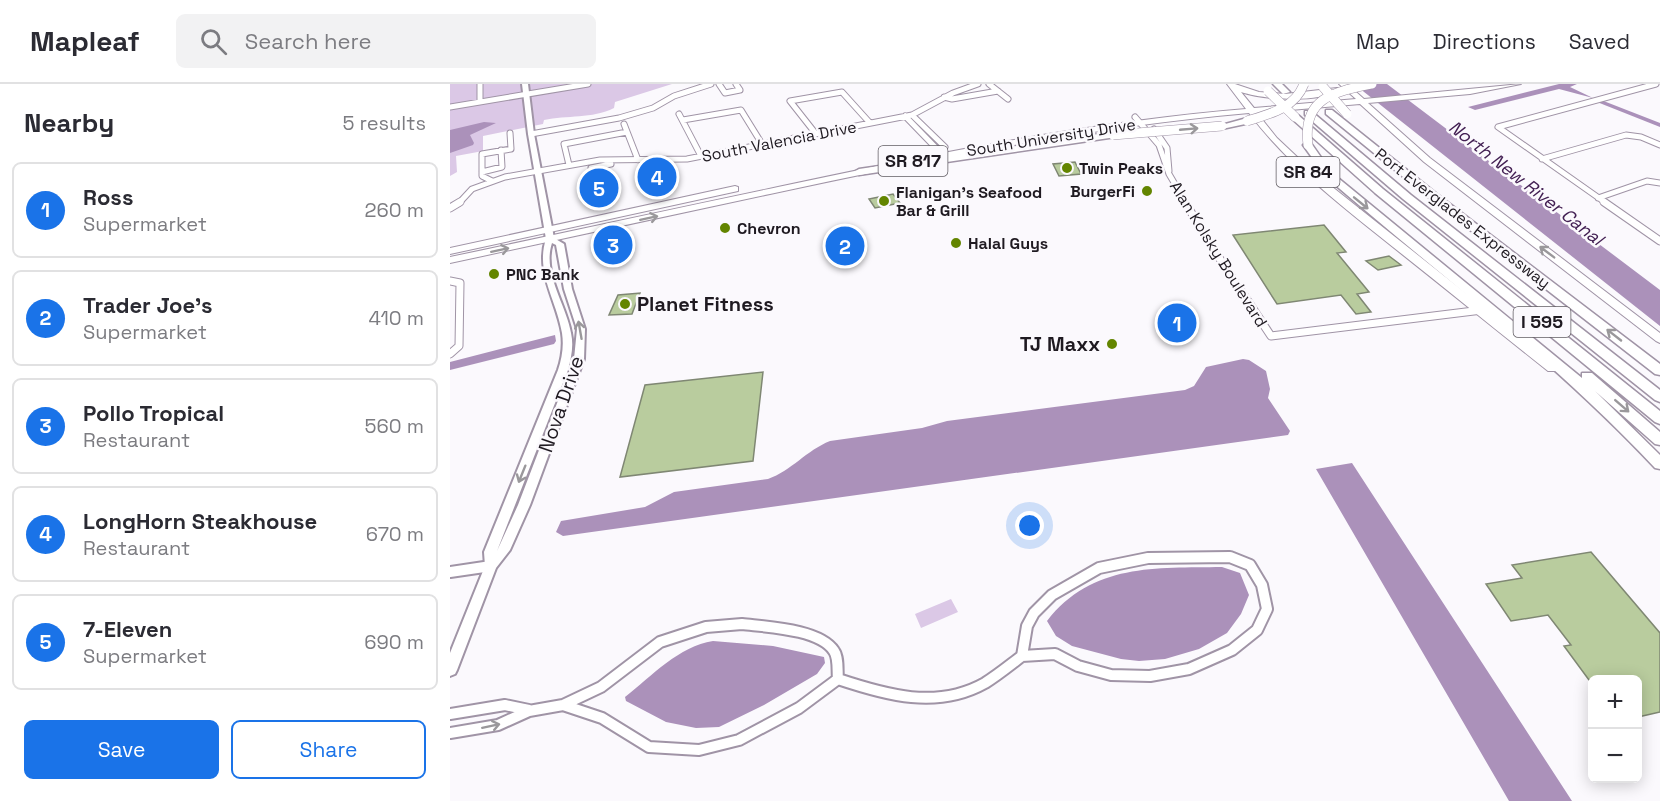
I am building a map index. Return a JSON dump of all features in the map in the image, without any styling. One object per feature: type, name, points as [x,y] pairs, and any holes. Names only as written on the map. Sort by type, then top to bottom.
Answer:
[{"type":"highway","points":[[1277,84],[1407,197],[1660,397]]},
{"type":"highway","name":"Port Everglades Expressway","points":[[1298,84],[1433,196],[1660,371]]},
{"type":"highway","points":[[1372,84],[1329,96],[1312,108],[1305,124],[1308,145],[1329,175],[1552,357],[1628,429],[1660,466]]},
{"type":"highway","points":[[1322,86],[1347,114],[1428,186],[1433,196]]},
{"type":"highway","name":"Port Everglades Expressway","points":[[1265,87],[1295,117],[1423,227],[1660,419]]},
{"type":"highway","points":[[859,172],[1113,135],[1222,126],[1246,121],[1286,106],[1305,88]]},
{"type":"highway","points":[[1423,227],[1516,315],[1660,440]]},
{"type":"main road","points":[[1232,85],[1254,95],[1269,96],[1332,91],[1342,84],[1427,160],[1660,339]]},
{"type":"main road","name":"South University Drive","points":[[1357,98],[1366,94],[1481,84]]},
{"type":"main road","name":"South University Drive","points":[[450,260],[550,234],[941,148],[1141,119],[1248,107],[1470,92],[1517,84]]},
{"type":"main road","name":"SR 84","points":[[1232,85],[1261,124],[1292,157],[1348,206],[1482,310],[1578,390],[1660,466]]},
{"type":"main road","name":"South University Drive","points":[[450,250],[550,234],[1016,141],[1141,119],[1201,115],[1248,107]]},
{"type":"main road","points":[[1201,115],[1239,115],[1261,124],[1266,117],[1275,114],[1342,109],[1359,111],[1382,121]]},
{"type":"street","points":[[480,84],[480,102]]},
{"type":"street","name":"Nova Drive","points":[[491,566],[490,552],[543,419],[568,346],[567,333],[551,278],[545,247],[550,234],[531,134],[525,84]]},
{"type":"street","points":[[450,107],[588,84]]},
{"type":"street","points":[[531,134],[628,116],[653,108],[674,96],[711,84]]},
{"type":"street","points":[[719,84],[725,93],[740,90],[736,84]]},
{"type":"street","name":"South Valencia Drive","points":[[590,165],[600,160],[679,159],[701,156],[904,117],[969,85],[978,84]]},
{"type":"street","points":[[989,84],[1008,99]]},
{"type":"street","points":[[1656,84],[1498,127],[1660,241]]},
{"type":"street","points":[[944,97],[952,99],[998,91]]},
{"type":"street","points":[[816,134],[790,101],[842,92],[870,123]]},
{"type":"street","points":[[683,120],[741,110],[762,144]]},
{"type":"street","points":[[679,114],[701,156]]},
{"type":"street","points":[[912,115],[941,148]]},
{"type":"street","points":[[904,117],[941,148]]},
{"type":"street","name":"Alan Kolsky Boulevard","points":[[1169,171],[1167,123],[1174,118]]},
{"type":"street","points":[[1141,119],[1168,147]]},
{"type":"street","name":"Alan Kolsky Boulevard","points":[[1141,119],[1159,145],[1169,171],[1210,244],[1270,336],[1482,310]]},
{"type":"street","points":[[624,124],[638,160]]},
{"type":"street","points":[[569,165],[564,144],[627,132]]},
{"type":"street","points":[[492,181],[482,176],[482,154],[511,148],[510,133]]},
{"type":"street","points":[[1542,159],[1632,135],[1660,145]]},
{"type":"street","points":[[482,172],[502,167],[501,150]]},
{"type":"street","points":[[600,160],[635,153]]},
{"type":"street","name":"South Valencia Drive","points":[[450,208],[456,206],[472,189],[492,181],[569,165],[613,164],[617,161]]},
{"type":"street","points":[[590,165],[592,176]]},
{"type":"street","points":[[1598,198],[1647,182],[1658,182]]},
{"type":"street","name":"Nova Drive","points":[[450,670],[491,566],[504,550],[524,505],[579,359],[581,329],[568,289],[560,244],[550,234]]},
{"type":"street","points":[[450,281],[459,283],[460,287],[459,346],[450,354]]},
{"type":"street","points":[[565,360],[564,377],[570,386]]},
{"type":"street","points":[[543,419],[557,417]]},
{"type":"street","points":[[838,679],[887,695],[938,700],[980,686],[1022,656],[1055,654],[1078,666],[1111,675],[1150,676],[1180,671],[1232,650],[1257,630],[1267,609],[1262,585],[1250,565],[1230,557],[1148,558],[1099,568],[1052,595],[1034,613],[1027,626],[1022,656]]},
{"type":"street","points":[[450,572],[491,566]]},
{"type":"street","points":[[450,733],[498,725],[529,711],[563,705],[601,687],[660,642],[706,627],[742,624],[810,635],[825,641],[836,653],[838,679]]},
{"type":"street","points":[[563,705],[602,718],[649,747],[699,750],[739,740],[799,708],[838,679]]},
{"type":"street","points":[[450,714],[506,705],[529,711]]},
{"type":"shaded area","points":[[450,84],[672,84],[615,102],[614,108],[606,111],[544,120],[543,124],[483,136],[483,151],[456,156],[457,172],[450,176]]},
{"type":"shaded area","points":[[1354,84],[1387,84],[1660,290],[1660,326]]},
{"type":"shaded area","points":[[1559,84],[1577,84],[1570,87],[1593,98],[1559,89],[1475,110],[1468,107]]},
{"type":"shaded area","points":[[484,122],[496,123],[470,135],[473,145],[450,153],[450,130]]},
{"type":"shaded area","points":[[555,335],[554,344],[450,370],[450,362]]},
{"type":"shaded area","points":[[1243,359],[1249,360],[1266,371],[1270,389],[1268,398],[1290,431],[1288,435],[563,536],[556,532],[561,521],[645,507],[674,492],[768,479],[830,441],[922,428],[947,421],[1185,390],[1194,386],[1206,367]]},
{"type":"shaded area","points":[[1352,463],[1572,801],[1509,801],[1316,469]]},
{"type":"shaded area","points":[[1222,567],[1240,573],[1249,595],[1241,614],[1227,633],[1199,649],[1165,659],[1139,661],[1121,659],[1072,646],[1056,636],[1047,621],[1065,602],[1084,588],[1105,579],[1149,569]]},
{"type":"shaded area","points":[[951,599],[958,612],[921,628],[915,614]]},
{"type":"shaded area","points":[[713,641],[773,646],[824,657],[825,663],[817,674],[764,705],[719,727],[696,728],[666,722],[626,701],[625,697],[677,655]]},
{"type":"building","name":"Twin Peaks","points":[[1075,162],[1081,174],[1059,176],[1053,164]]},
{"type":"building","points":[[667,171],[670,179],[646,183],[643,175]]},
{"type":"building","points":[[606,184],[610,200],[589,204],[585,188]]},
{"type":"building","name":"Flanigan's Seafood Bar & Grill","points":[[893,194],[900,203],[875,208],[869,199]]},
{"type":"building","points":[[1324,225],[1346,252],[1337,253],[1369,292],[1357,294],[1371,312],[1356,314],[1341,295],[1277,304],[1233,235]]},
{"type":"building","points":[[1389,256],[1401,265],[1378,270],[1366,261]]},
{"type":"building","name":"Planet Fitness","points":[[640,293],[632,314],[609,315],[618,295]]},
{"type":"building","points":[[763,372],[753,461],[620,477],[645,385]]},
{"type":"building","points":[[1591,552],[1660,633],[1660,712],[1642,716],[1642,675],[1588,675],[1588,679],[1564,646],[1571,645],[1548,615],[1511,621],[1486,584],[1522,578],[1512,565]]},
{"type":"waterway","points":[[1599,101],[1660,125]]},
{"type":"place","name":"Twin Peaks","points":[[1067,168]]},
{"type":"place","name":"LongHorn Steakhouse","points":[[657,177]]},
{"type":"place","name":"7-Eleven","points":[[599,188]]},
{"type":"place","name":"BurgerFi","points":[[1147,191]]},
{"type":"place","name":"Flanigan's Seafood Bar & Grill","points":[[884,201]]},
{"type":"place","name":"Chevron","points":[[725,228]]},
{"type":"place","name":"Halal Guys","points":[[956,243]]},
{"type":"place","name":"Pollo Tropical","points":[[613,245]]},
{"type":"place","name":"Trader Joe's","points":[[845,246]]},
{"type":"place","name":"PNC Bank","points":[[494,274]]},
{"type":"place","name":"Planet Fitness","points":[[625,304]]},
{"type":"place","name":"Ross","points":[[1177,323]]},
{"type":"place","name":"TJ Maxx","points":[[1112,344]]},
{"type":"water label","name":"North New River Canal","points":[[1526,183]]}]
